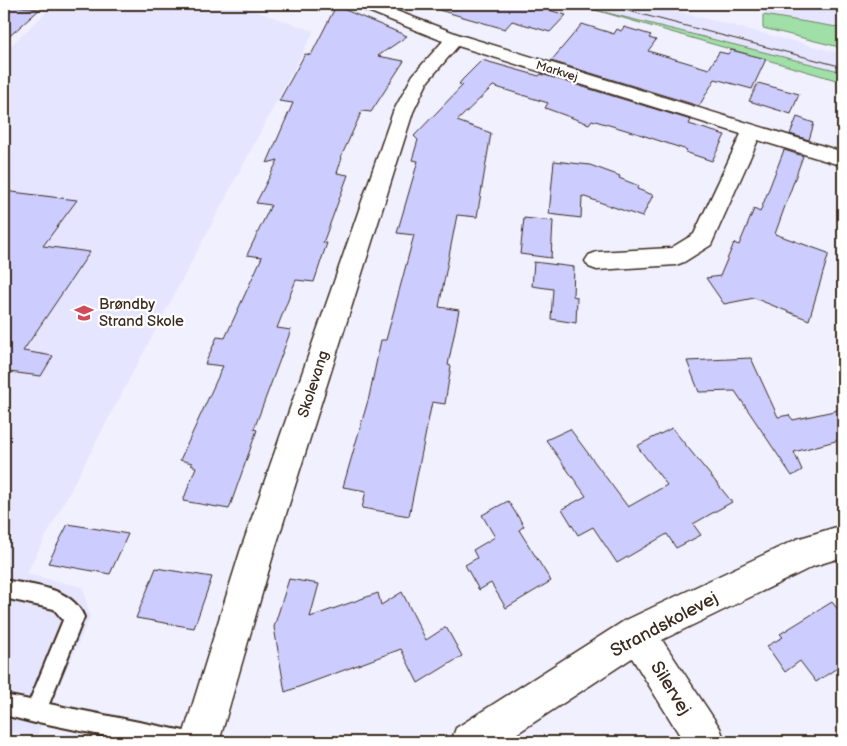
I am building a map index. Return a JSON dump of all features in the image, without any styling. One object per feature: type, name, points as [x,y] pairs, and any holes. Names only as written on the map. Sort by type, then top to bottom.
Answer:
[{"type":"street","name":"Markvej","points":[[364,4],[454,39],[843,160]]},
{"type":"street","name":"Skolevang","points":[[200,742],[260,543],[403,112],[420,79],[454,39]]},
{"type":"street","points":[[597,262],[676,256],[704,239],[752,131]]},
{"type":"street","name":"Strandskolevej","points":[[470,742],[637,634],[810,551],[843,541]]},
{"type":"street","name":"Silervej","points":[[637,634],[706,742]]},
{"type":"lane","points":[[4,589],[59,601],[74,617],[35,713]]},
{"type":"lane","points":[[4,705],[35,713],[184,742]]},
{"type":"shaded area","name":"Brøndby Strand Skole","points":[[55,4],[234,4],[314,31],[26,574],[83,587],[90,617],[36,737],[4,731],[4,52]]},
{"type":"shaded area","points":[[574,4],[649,4],[843,54],[843,72]]},
{"type":"shaded area","points":[[764,4],[843,4],[843,48],[763,28]]},
{"type":"green space","points":[[592,9],[843,72],[843,82]]},
{"type":"green space","points":[[763,15],[843,28],[843,48],[763,28]]},
{"type":"building","points":[[440,4],[529,4],[566,15],[550,32],[512,21],[505,29],[439,10]]},
{"type":"building","points":[[4,5],[40,9],[4,41]]},
{"type":"building","points":[[336,6],[407,36],[378,56],[404,61],[371,112],[362,111],[341,157],[337,173],[348,175],[323,243],[327,243],[314,282],[296,280],[277,328],[291,330],[254,429],[257,430],[229,509],[183,501],[196,467],[191,465],[192,463],[180,460],[223,366],[205,364],[217,337],[225,338],[262,257],[247,255],[271,205],[256,203],[278,160],[267,163],[293,103],[279,101],[305,54],[311,55]]},
{"type":"building","points":[[582,24],[614,34],[617,29],[621,31],[624,27],[651,35],[649,38],[656,40],[648,51],[709,69],[719,52],[728,54],[731,50],[766,59],[752,89],[715,79],[699,106],[551,61]]},
{"type":"building","points":[[482,60],[539,76],[541,74],[691,120],[689,124],[725,135],[712,161],[685,152],[687,150],[636,133],[592,120],[589,124],[545,108],[548,103],[493,86],[457,121],[491,133],[477,217],[457,215],[439,307],[459,310],[448,365],[451,366],[445,404],[432,402],[409,516],[362,508],[366,491],[343,487],[369,397],[381,340],[386,340],[414,235],[397,233],[418,161],[412,160],[418,140],[414,136],[463,85],[459,84]]},
{"type":"building","points":[[758,83],[799,94],[791,114],[749,101]]},
{"type":"building","points":[[797,117],[814,123],[809,140],[790,134]]},
{"type":"building","points":[[784,150],[803,156],[775,234],[828,253],[809,320],[754,298],[724,304],[706,278],[720,276],[734,243],[739,245],[754,209],[760,212]]},
{"type":"building","points":[[554,161],[590,165],[620,176],[619,178],[639,186],[637,189],[653,195],[642,217],[582,196],[581,218],[549,214]]},
{"type":"building","points":[[4,191],[77,200],[43,246],[90,252],[23,351],[53,356],[41,376],[9,372],[4,381]]},
{"type":"building","points":[[524,218],[553,221],[551,258],[520,254]]},
{"type":"building","points":[[534,262],[574,267],[573,296],[577,297],[576,323],[551,319],[553,289],[532,286]]},
{"type":"building","points":[[751,358],[778,417],[789,415],[793,420],[843,409],[843,439],[794,452],[802,470],[792,476],[735,391],[699,392],[687,361]]},
{"type":"building","points":[[672,428],[732,502],[693,524],[701,535],[676,548],[667,534],[617,563],[593,527],[578,535],[562,509],[586,496],[546,440],[570,429],[628,507],[667,485],[637,446]]},
{"type":"building","points":[[508,501],[524,526],[519,530],[551,581],[506,608],[491,583],[479,590],[465,565],[477,558],[473,550],[495,537],[482,515]]},
{"type":"building","points":[[68,524],[128,534],[110,574],[48,563]]},
{"type":"building","points":[[156,568],[212,577],[194,628],[136,618]]},
{"type":"building","points":[[289,579],[319,584],[310,617],[378,593],[381,605],[402,592],[426,640],[446,627],[462,656],[418,683],[401,649],[285,692],[274,627]]},
{"type":"building","points":[[832,602],[843,616],[843,664],[816,682],[800,661],[785,672],[767,646],[783,637],[780,634]]},
{"type":"tram line","points":[[602,4],[843,67]]},
{"type":"place","name":"Brøndby Strand Skole","points":[[84,313]]}]
